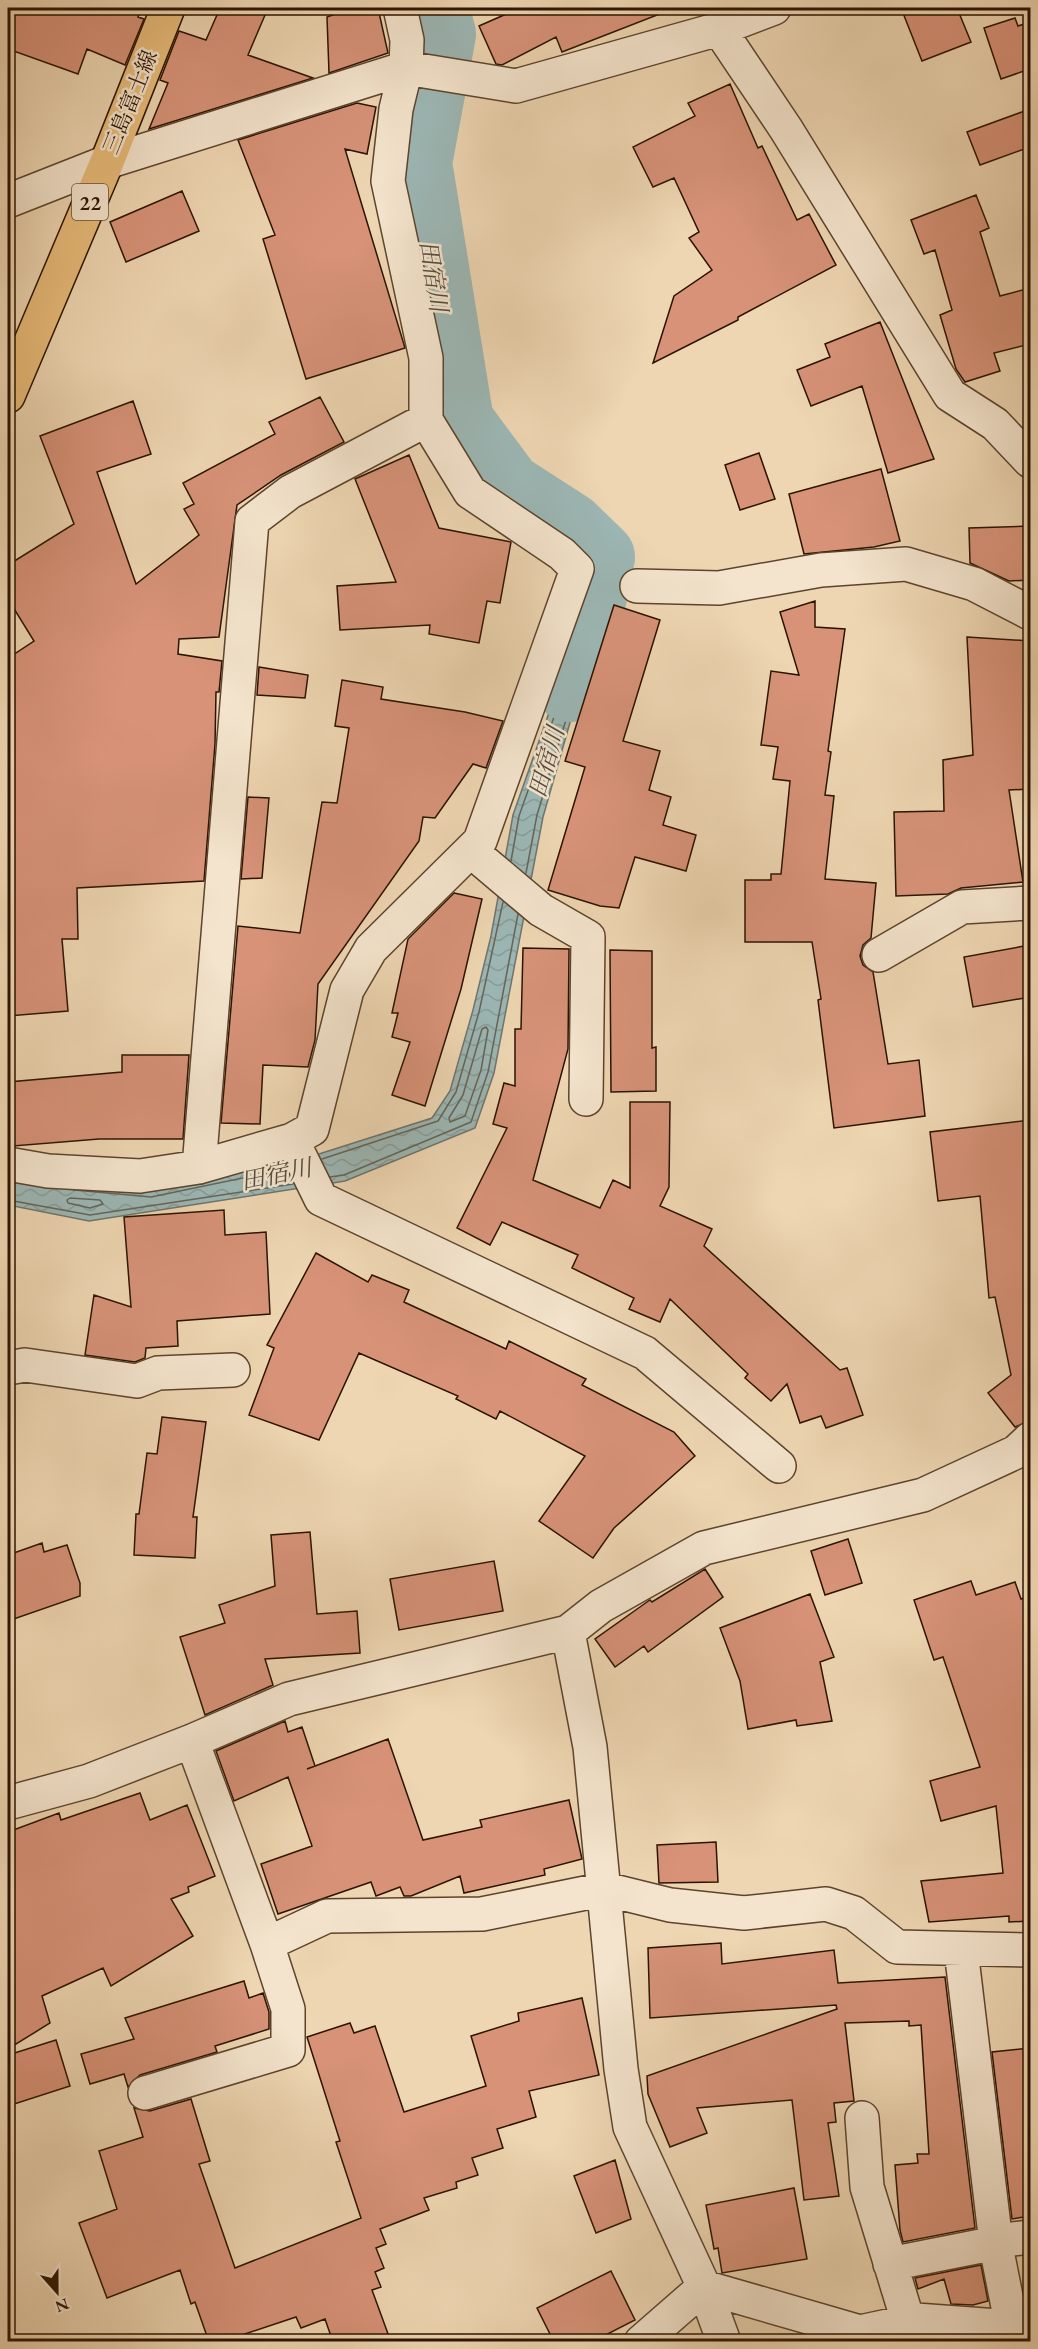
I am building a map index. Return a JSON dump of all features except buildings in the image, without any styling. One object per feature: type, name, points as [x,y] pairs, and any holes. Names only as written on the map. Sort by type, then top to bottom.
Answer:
[{"type":"main road","name":"三島富士線","points":[[8,396],[107,162],[166,8]]},
{"type":"street","points":[[8,1164],[48,1171],[140,1176],[199,1167],[292,1140],[312,1129],[347,990],[371,949],[478,856],[480,841],[577,569],[562,554],[470,492],[426,420],[426,358],[388,181],[396,109],[406,68],[407,39],[400,8]]},
{"type":"street","points":[[8,201],[107,162],[406,68],[516,86],[719,29],[774,8]]},
{"type":"street","points":[[719,29],[786,129],[950,395],[994,424],[1030,461]]},
{"type":"street","points":[[199,1167],[252,520],[290,492],[426,420]]},
{"type":"street","points":[[637,586],[719,588],[821,570],[906,564],[974,584],[1030,613]]},
{"type":"street","points":[[478,856],[541,910],[588,937],[586,1099]]},
{"type":"street","points":[[879,955],[962,907],[1030,903]]},
{"type":"street","points":[[292,1140],[321,1199],[645,1353],[779,1466]]},
{"type":"street","points":[[8,1368],[25,1365],[137,1381],[158,1373],[233,1370]]},
{"type":"street","points":[[8,1803],[89,1780],[192,1741],[288,1699],[568,1632],[602,1606],[704,1548],[923,1494],[1016,1452],[1030,1439]]},
{"type":"street","points":[[568,1632],[590,1747],[621,2069],[630,2127],[704,2287],[724,2342]]},
{"type":"street","points":[[145,2093],[288,2050],[288,2009],[267,1944],[192,1741]]},
{"type":"street","points":[[267,1944],[327,1916],[482,1914],[605,1889],[670,1905],[744,1913],[826,1904],[854,1913],[897,1947],[1030,1950]]},
{"type":"street","points":[[704,2287],[860,2332],[908,2321],[1014,2334],[996,2243],[961,1950]]},
{"type":"street","points":[[862,2118],[867,2187],[908,2321]]},
{"type":"street","points":[[890,2264],[996,2243],[995,2241],[1030,2237]]},
{"type":"street","points":[[641,2342],[704,2287]]},
{"type":"water","points":[[473,425],[516,487],[574,522],[611,551],[614,583],[581,684],[543,817],[494,1073],[475,1128],[345,1181],[89,1221],[8,1205],[8,1177],[150,1191],[297,1161],[432,1118],[450,1091],[491,936],[513,815],[594,585],[591,558],[536,525],[479,470],[454,430]]},
{"type":"waterway","name":"田宿川","points":[[433,8],[440,34],[416,163],[458,422],[507,488],[569,528],[599,557],[577,665],[570,686]]}]
